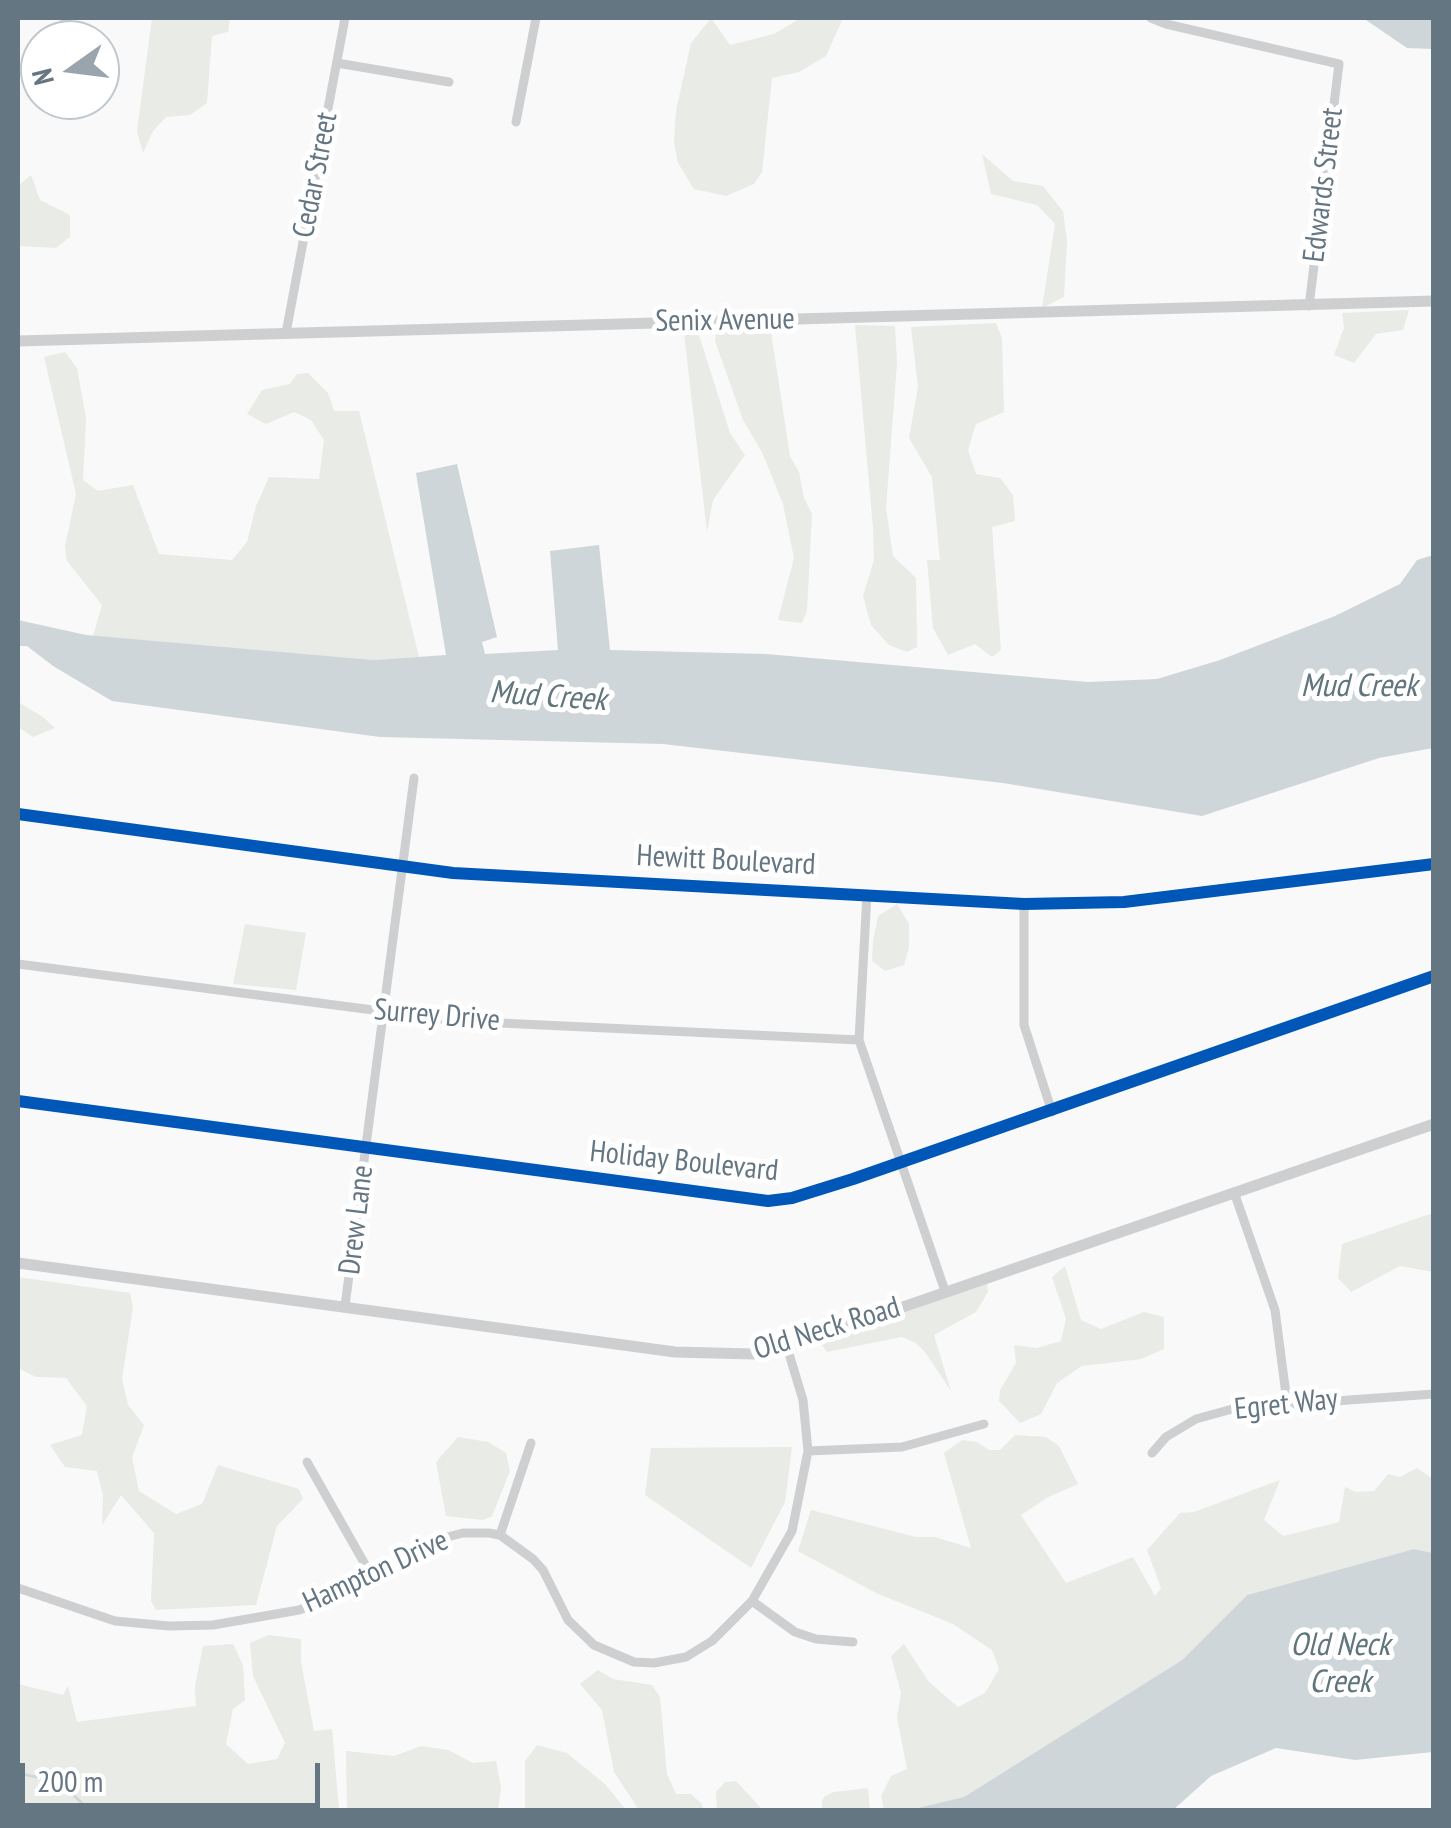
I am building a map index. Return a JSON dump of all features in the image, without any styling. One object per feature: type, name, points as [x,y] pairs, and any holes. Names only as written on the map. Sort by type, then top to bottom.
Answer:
[{"type":"street","name":"Cedar Street","points":[[286,334],[345,18]]},
{"type":"street","points":[[516,122],[536,18]]},
{"type":"street","name":"Edwards Street","points":[[1150,18],[1338,64],[1309,306]]},
{"type":"street","points":[[337,63],[448,82]]},
{"type":"street","name":"Senix Avenue","points":[[18,341],[1434,301]]},
{"type":"street","name":"Drew Lane","points":[[346,1306],[414,778]]},
{"type":"street","name":"Hewitt Boulevard","points":[[18,814],[453,872],[1024,904],[1124,902],[1434,864]]},
{"type":"street","points":[[867,894],[859,1040],[945,1292]]},
{"type":"street","points":[[1024,904],[1024,1026],[1052,1112]]},
{"type":"street","name":"Surrey Drive","points":[[18,964],[458,1021],[859,1040]]},
{"type":"street","name":"Holiday Boulevard","points":[[18,1100],[768,1201],[814,1192],[1052,1112],[1434,976]]},
{"type":"street","name":"Old Neck Road","points":[[18,1263],[701,1354],[753,1354],[787,1348],[1434,1124]]},
{"type":"street","points":[[1234,1192],[1275,1310],[1287,1402]]},
{"type":"street","points":[[530,1442],[500,1534],[533,1558],[580,1634],[604,1651],[634,1662],[654,1663],[698,1652],[752,1600],[792,1532],[808,1451],[803,1400],[787,1348]]},
{"type":"street","name":"Egret Way","points":[[1152,1453],[1166,1437],[1196,1418],[1236,1408],[1434,1394]]},
{"type":"street","points":[[808,1451],[902,1447],[984,1424]]},
{"type":"street","points":[[307,1462],[371,1575]]},
{"type":"street","name":"Hampton Drive","points":[[18,1588],[115,1620],[169,1626],[212,1625],[299,1610],[337,1595],[446,1536],[500,1534]]},
{"type":"street","points":[[752,1600],[796,1632],[853,1642]]},
{"type":"shaded area","points":[[152,18],[230,18],[228,32],[212,36],[207,103],[190,115],[166,117],[153,131],[143,153],[137,131]]},
{"type":"shaded area","points":[[711,18],[730,45],[774,34],[801,18],[843,18],[826,56],[799,72],[772,78],[762,172],[754,184],[726,196],[694,189],[678,163],[674,142],[676,111],[691,43]]},
{"type":"shaded area","points":[[982,154],[1013,181],[1043,186],[1063,211],[1067,241],[1064,297],[1042,308],[1055,224],[1037,205],[991,194]]},
{"type":"shaded area","points":[[31,175],[40,200],[70,215],[70,237],[56,248],[18,246],[18,186]]},
{"type":"shaded area","points":[[1409,310],[1403,330],[1376,334],[1354,363],[1334,355],[1344,328],[1342,313]]},
{"type":"shaded area","points":[[996,323],[1002,338],[1004,412],[976,424],[968,450],[976,474],[1000,478],[1013,495],[1015,521],[992,527],[1001,650],[992,657],[975,644],[948,655],[933,628],[927,560],[940,560],[932,477],[909,438],[918,387],[911,327]]},
{"type":"shaded area","points":[[855,325],[895,326],[897,363],[886,508],[893,556],[916,578],[917,647],[907,652],[889,645],[871,625],[863,596],[874,560]]},
{"type":"shaded area","points":[[717,329],[771,332],[790,456],[812,514],[807,611],[802,623],[778,620],[794,558],[783,504],[762,452],[743,420],[715,341]]},
{"type":"shaded area","points":[[698,332],[730,433],[745,455],[713,500],[707,532],[684,333]]},
{"type":"shaded area","points":[[65,352],[77,368],[86,418],[83,480],[98,491],[133,485],[159,554],[232,560],[247,542],[256,506],[269,477],[319,479],[324,440],[311,420],[294,412],[266,424],[247,414],[262,390],[290,384],[297,374],[308,373],[328,393],[334,411],[359,411],[419,657],[374,660],[93,636],[102,605],[67,561],[65,546],[76,494],[44,357]]},
{"type":"shaded area","points":[[18,702],[55,728],[33,737],[18,727]]},
{"type":"shaded area","points":[[897,904],[909,924],[909,947],[904,965],[885,971],[872,961],[873,941],[878,916]]},
{"type":"shaded area","points":[[245,924],[306,933],[296,990],[233,984]]},
{"type":"shaded area","points":[[1433,1213],[1433,1272],[1400,1266],[1351,1292],[1338,1278],[1342,1244]]},
{"type":"shaded area","points":[[1065,1266],[1081,1320],[1101,1329],[1144,1312],[1164,1317],[1164,1349],[1141,1359],[1082,1366],[1057,1383],[1041,1414],[1020,1423],[999,1401],[1000,1390],[1016,1363],[1014,1345],[1037,1348],[1061,1341],[1066,1319],[1052,1277]]},
{"type":"shaded area","points":[[18,1277],[130,1293],[133,1307],[122,1379],[128,1405],[144,1425],[132,1458],[139,1491],[176,1514],[202,1504],[218,1465],[299,1489],[303,1499],[277,1526],[256,1605],[156,1610],[151,1601],[154,1533],[121,1495],[102,1525],[103,1496],[97,1471],[65,1467],[50,1445],[82,1435],[87,1406],[66,1378],[36,1377],[18,1368]]},
{"type":"shaded area","points":[[987,1282],[988,1292],[976,1312],[934,1335],[951,1391],[925,1352],[902,1337],[827,1352],[821,1344]]},
{"type":"shaded area","points":[[1015,1435],[1046,1437],[1059,1446],[1078,1484],[1021,1515],[1066,1583],[1133,1557],[1155,1596],[1161,1588],[1147,1550],[1180,1513],[1194,1512],[1280,1480],[1264,1520],[1283,1536],[1339,1522],[1345,1487],[1356,1492],[1374,1491],[1388,1474],[1400,1477],[1417,1468],[1433,1479],[1433,1553],[1414,1549],[1247,1595],[1182,1660],[964,1797],[909,1810],[884,1810],[881,1796],[891,1776],[907,1769],[897,1717],[901,1693],[891,1656],[904,1644],[929,1682],[958,1707],[985,1693],[999,1669],[992,1650],[953,1624],[876,1593],[798,1551],[811,1510],[971,1548],[944,1453],[962,1440],[1000,1450]]},
{"type":"shaded area","points":[[458,1437],[488,1442],[506,1453],[510,1471],[492,1516],[483,1520],[446,1516],[436,1462]]},
{"type":"shaded area","points":[[792,1447],[785,1502],[751,1568],[645,1495],[651,1448]]},
{"type":"shaded area","points":[[269,1635],[301,1639],[301,1662],[314,1731],[332,1729],[339,1810],[18,1810],[18,1684],[63,1695],[68,1686],[77,1722],[196,1706],[195,1686],[203,1646],[233,1644],[243,1665],[245,1700],[233,1709],[226,1744],[248,1764],[277,1759],[285,1743],[253,1676],[250,1643]]},
{"type":"shaded area","points":[[598,1670],[613,1679],[652,1685],[660,1697],[667,1774],[676,1794],[691,1794],[704,1810],[639,1810],[614,1772],[602,1710],[580,1684]]},
{"type":"shaded area","points":[[537,1745],[567,1753],[605,1784],[626,1810],[525,1810],[525,1761]]},
{"type":"shaded area","points":[[421,1746],[448,1750],[473,1763],[496,1761],[501,1787],[498,1810],[347,1810],[346,1751],[394,1756]]},
{"type":"shaded area","points":[[736,1781],[763,1810],[717,1810],[716,1792],[725,1782]]},
{"type":"shaded area","points":[[868,1788],[870,1810],[822,1810],[825,1796]]},
{"type":"water","points":[[1363,18],[1433,18],[1433,49],[1407,48]]},
{"type":"water","name":"Mud Creek","points":[[457,464],[497,637],[482,642],[485,654],[558,650],[550,551],[599,545],[610,650],[766,654],[1088,682],[1157,679],[1220,660],[1335,616],[1400,584],[1417,560],[1433,555],[1433,748],[1379,758],[1202,816],[1003,783],[663,744],[380,737],[112,701],[27,646],[18,646],[18,620],[86,635],[374,660],[446,655],[416,473]]},
{"type":"water","name":"Old Neck Creek","points":[[1414,1549],[1433,1553],[1433,1752],[1355,1760],[1276,1748],[1211,1776],[1173,1810],[909,1810],[964,1797],[1182,1660],[1247,1595]]},
{"type":"waterway","name":"Old Neck Creek","points":[[18,1773],[49,1780],[86,1807],[97,1810]]},
{"type":"waterway","name":"Old Neck Creek","points":[[112,1810],[128,1810]]},
{"type":"cycle path","points":[[18,814],[453,873],[1024,904],[1124,902],[1434,864]]},
{"type":"cycle path","points":[[18,1101],[768,1201],[792,1198],[853,1179],[1434,976]]}]
